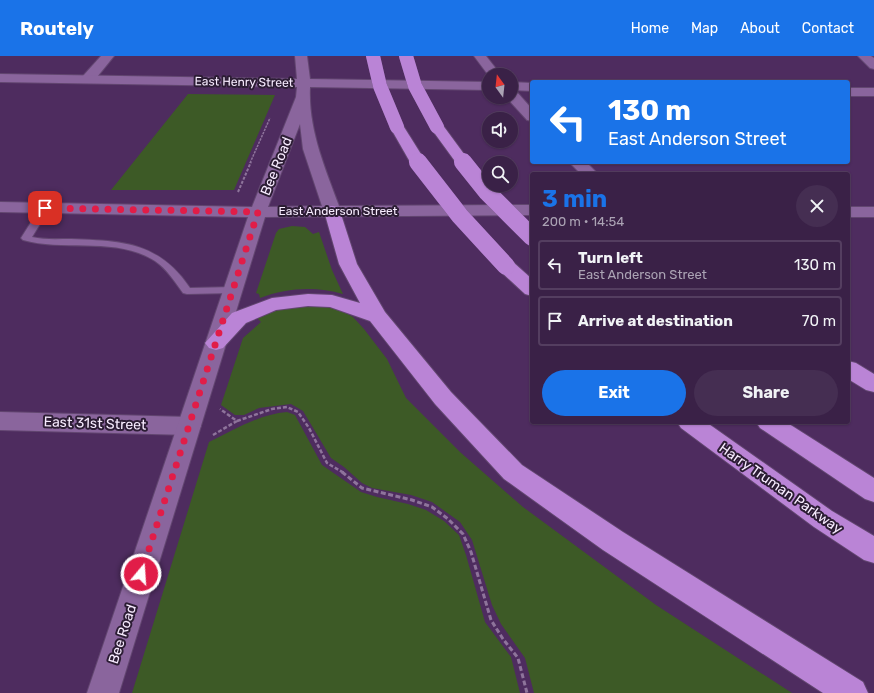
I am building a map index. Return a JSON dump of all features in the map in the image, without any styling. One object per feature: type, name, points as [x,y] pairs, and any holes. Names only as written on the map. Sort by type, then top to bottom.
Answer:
[{"type":"highway","points":[[373,56],[380,86],[398,127],[418,162],[471,229],[506,266],[530,288]]},
{"type":"highway","points":[[406,56],[408,68],[415,86],[437,127],[462,161],[488,192],[530,235]]},
{"type":"highway","points":[[332,211],[348,264],[377,316],[442,398],[513,472],[613,541],[852,693]]},
{"type":"highway","points":[[216,343],[239,318],[272,304],[308,300],[332,302],[377,316]]},
{"type":"highway","points":[[850,370],[874,384]]},
{"type":"highway","name":"Harry Truman Parkway","points":[[692,424],[823,518],[874,551]]},
{"type":"highway","points":[[771,424],[874,491]]},
{"type":"main road","points":[[88,79],[108,56]]},
{"type":"main road","points":[[301,56],[310,149],[332,211]]},
{"type":"main road","points":[[480,56],[489,68]]},
{"type":"main road","points":[[864,56],[874,66]]},
{"type":"main road","name":"East Henry Street","points":[[0,78],[88,79],[304,90],[482,86]]},
{"type":"main road","points":[[518,86],[530,87]]},
{"type":"main road","name":"Bee Road","points":[[103,693],[198,432],[216,343],[258,212],[304,90]]},
{"type":"main road","points":[[850,92],[874,92]]},
{"type":"main road","points":[[518,102],[530,115]]},
{"type":"main road","points":[[579,164],[588,172]]},
{"type":"main road","name":"East Anderson Street","points":[[0,207],[258,212],[530,210]]},
{"type":"main road","points":[[850,212],[874,212]]},
{"type":"main road","name":"East 31st Street","points":[[0,421],[198,432]]},
{"type":"lane","points":[[45,208],[26,238],[37,241],[125,246],[157,258],[178,278],[187,291],[233,290]]},
{"type":"path","points":[[238,193],[272,114]]},
{"type":"path","points":[[217,406],[238,421]]},
{"type":"path","points":[[198,432],[238,421],[272,409],[287,408],[298,412],[309,428],[327,463],[346,474],[362,488],[412,500],[432,507],[448,519],[463,534],[471,552],[491,620],[503,639],[518,658],[527,693]]},
{"type":"green space","points":[[188,94],[275,95],[234,190],[111,190]]},
{"type":"green space","points":[[292,226],[305,227],[313,234],[319,232],[332,270],[343,294],[333,291],[301,289],[280,292],[260,298],[259,294],[256,293],[276,233],[279,229]]},
{"type":"green space","points":[[305,304],[335,307],[353,317],[387,359],[406,398],[460,452],[523,507],[656,605],[792,693],[534,693],[525,658],[501,624],[492,605],[472,540],[460,522],[432,502],[411,495],[372,488],[362,483],[331,458],[303,411],[291,404],[259,408],[244,415],[235,415],[221,405],[243,338],[261,322],[257,318],[274,310]]},
{"type":"green space","points":[[287,412],[295,415],[322,465],[361,492],[426,510],[444,521],[459,535],[485,622],[511,657],[520,693],[132,693],[209,442],[257,419],[277,413]]},
{"type":"route","points":[[45,208],[258,212],[141,574]]}]
